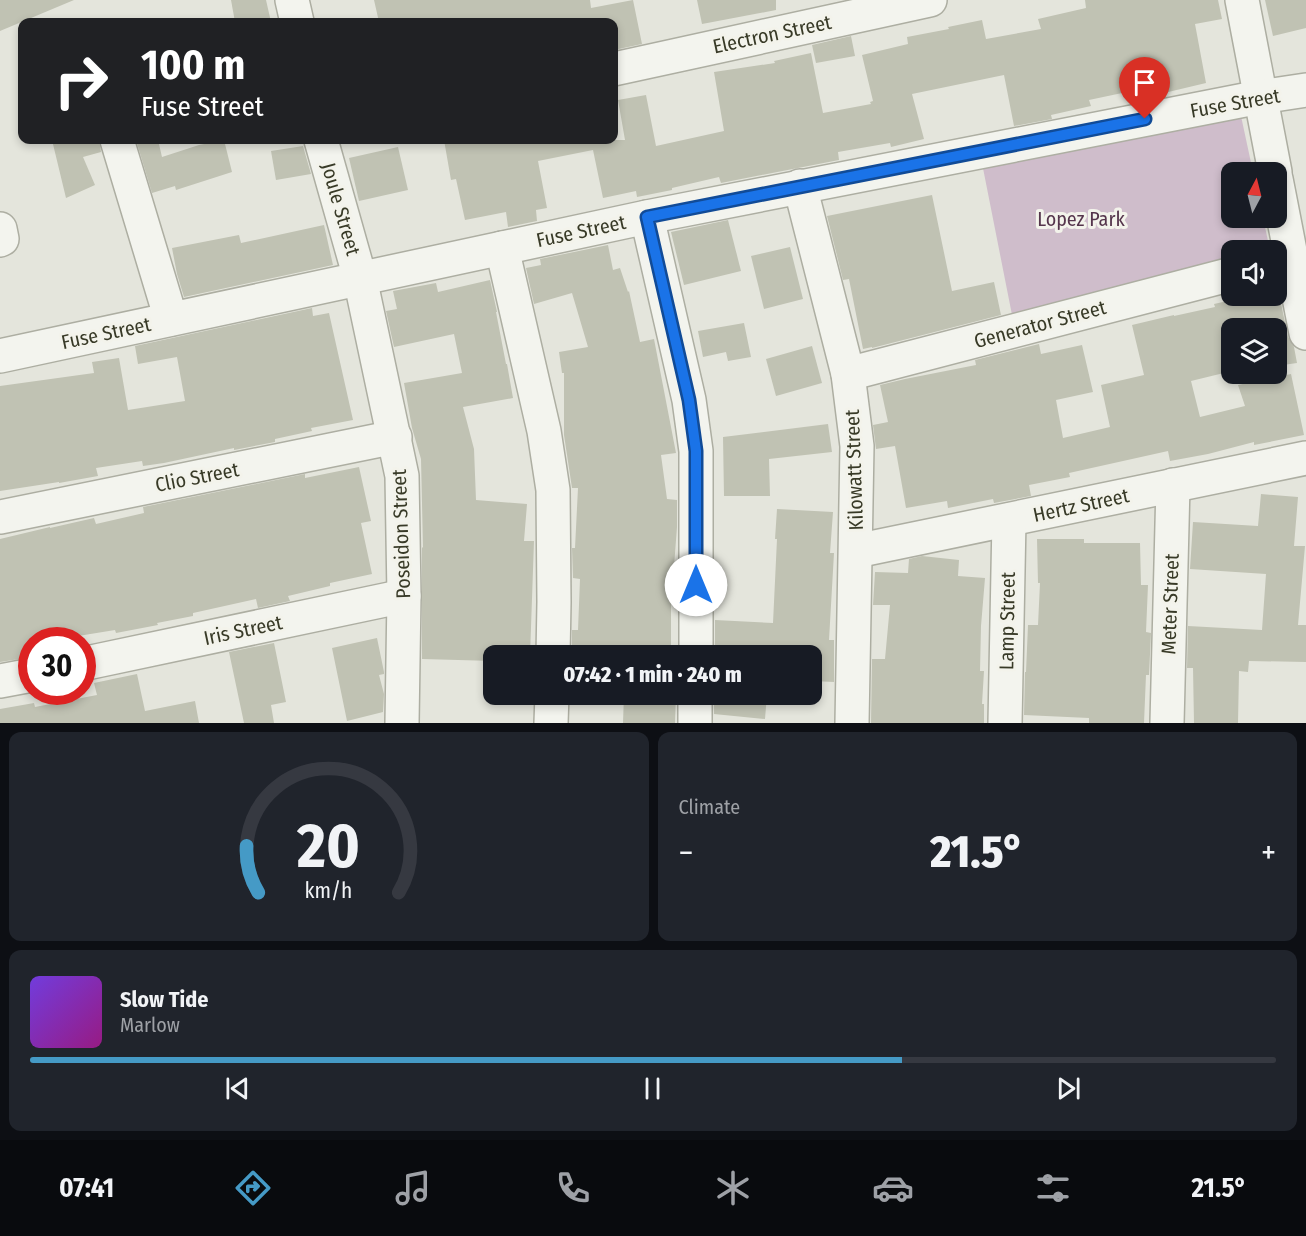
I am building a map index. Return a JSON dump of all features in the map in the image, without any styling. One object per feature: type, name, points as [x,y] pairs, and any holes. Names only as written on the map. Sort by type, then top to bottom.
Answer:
[{"type":"street","points":[[292,0],[296,18]]},
{"type":"street","name":"Electron Street","points":[[618,68],[930,0]]},
{"type":"street","points":[[1242,0],[1273,162]]},
{"type":"street","name":"Fuse Street","points":[[0,356],[647,217],[1260,97],[1306,90]]},
{"type":"street","points":[[118,144],[171,319]]},
{"type":"street","name":"Joule Street","points":[[322,144],[360,278]]},
{"type":"street","name":"Kilowatt Street","points":[[800,186],[848,374],[857,446],[852,723]]},
{"type":"street","points":[[647,217],[689,400],[696,451],[696,645]]},
{"type":"street","points":[[0,230],[2,239],[0,240]]},
{"type":"street","points":[[502,248],[544,431],[553,490],[553,645]]},
{"type":"street","points":[[1287,271],[1306,333]]},
{"type":"street","name":"Generator Street","points":[[848,374],[1221,277]]},
{"type":"street","name":"Poseidon Street","points":[[360,278],[402,476],[404,596],[402,723]]},
{"type":"street","name":"Clio Street","points":[[0,517],[395,437]]},
{"type":"street","name":"Hertz Street","points":[[856,551],[1306,458]]},
{"type":"street","name":"Meter Street","points":[[1167,723],[1173,485]]},
{"type":"street","name":"Lamp Street","points":[[1005,723],[1009,519]]},
{"type":"street","name":"Iris Street","points":[[96,661],[404,596]]},
{"type":"street","points":[[0,681],[18,678]]},
{"type":"street","points":[[551,723],[552,705]]},
{"type":"street","points":[[695,705],[695,723]]},
{"type":"green space","name":"Lopez Park","points":[[1238,102],[1251,162],[1221,162],[1221,228],[1265,228],[1268,240],[1221,240],[1221,269],[1014,325],[980,153]]},
{"type":"building","points":[[0,0],[74,0],[31,18],[18,18],[18,23],[0,31]]},
{"type":"building","points":[[231,0],[266,0],[270,18],[234,18]]},
{"type":"building","points":[[374,0],[590,0],[591,8],[633,0],[642,44],[618,49],[618,18],[378,18]]},
{"type":"building","points":[[697,0],[776,0],[776,10],[702,24]]},
{"type":"building","points":[[1085,0],[1218,0],[1222,19],[1195,24],[1206,83],[1143,98],[1141,89],[1089,100],[1091,106],[1051,115],[1052,119],[1014,126],[1004,75],[912,94],[924,139],[891,147],[890,143],[838,152],[839,160],[721,183],[719,177],[637,197],[636,191],[603,198],[593,150],[538,161],[547,208],[536,210],[537,221],[508,227],[506,212],[465,220],[456,179],[451,180],[445,144],[618,144],[618,140],[625,140],[618,100],[646,95],[656,146],[724,131],[714,72],[775,63],[774,61],[811,53],[823,113],[871,104],[870,102],[873,101],[862,55],[908,44],[907,37],[982,20],[986,39],[1041,29],[1038,19],[1086,8]]},
{"type":"building","points":[[1265,0],[1306,0],[1306,28],[1273,36]]},
{"type":"building","points":[[851,36],[855,56],[816,63],[812,45]]},
{"type":"building","points":[[53,144],[100,144],[101,152],[83,157],[95,185],[66,198]]},
{"type":"building","points":[[137,144],[159,144],[162,157],[199,145],[225,144],[232,172],[176,190],[175,186],[152,193]]},
{"type":"building","points":[[303,146],[311,174],[276,180],[271,151]]},
{"type":"building","points":[[398,147],[408,190],[359,201],[349,158]]},
{"type":"building","points":[[932,195],[952,291],[994,282],[1001,315],[863,349],[849,279],[843,280],[827,216]]},
{"type":"building","points":[[728,220],[741,271],[684,285],[671,232]]},
{"type":"building","points":[[324,225],[333,265],[184,297],[172,248],[239,235],[241,243]]},
{"type":"building","points":[[608,245],[613,270],[620,268],[629,291],[640,342],[654,339],[676,453],[661,455],[667,499],[677,500],[671,645],[572,645],[572,630],[578,630],[580,579],[573,578],[572,548],[575,548],[578,488],[572,488],[564,435],[564,373],[562,373],[559,352],[588,347],[572,293],[534,304],[526,268],[541,265],[540,259]]},
{"type":"building","points":[[790,247],[803,299],[764,309],[751,256]]},
{"type":"building","points":[[490,280],[513,398],[463,407],[474,449],[476,500],[527,504],[524,541],[534,541],[530,645],[483,645],[483,661],[422,659],[421,459],[412,428],[404,383],[462,373],[454,334],[394,347],[386,311],[397,309],[393,291],[436,283],[438,292]]},
{"type":"building","points":[[1214,304],[1282,306],[1284,318],[1221,318],[1221,374],[1191,381],[1200,417],[1245,406],[1238,385],[1287,384],[1287,375],[1291,374],[1304,435],[1254,445],[1254,442],[1170,461],[1168,451],[1069,473],[1070,477],[1029,485],[1031,496],[994,503],[993,499],[948,508],[947,501],[906,508],[895,446],[876,449],[873,425],[888,422],[880,385],[976,365],[975,360],[1039,344],[1041,354],[1082,345],[1093,392],[1056,400],[1063,438],[1110,427],[1101,385],[1144,375],[1132,325],[1215,307]]},
{"type":"building","points":[[312,308],[313,316],[329,313],[353,420],[311,428],[312,431],[275,439],[275,442],[164,463],[143,466],[142,461],[96,468],[98,476],[0,491],[0,386],[94,373],[92,362],[119,358],[128,410],[185,401],[177,357],[138,364],[135,346]]},
{"type":"building","points":[[744,323],[751,357],[728,361],[726,352],[703,357],[698,331]]},
{"type":"building","points":[[1287,332],[1294,347],[1297,363],[1287,364]]},
{"type":"building","points":[[812,346],[822,383],[776,396],[766,359]]},
{"type":"building","points":[[828,424],[832,452],[769,459],[770,496],[724,496],[723,437]]},
{"type":"building","points":[[359,467],[371,521],[361,523],[372,574],[330,583],[330,586],[288,596],[290,601],[258,608],[256,599],[193,613],[193,616],[157,623],[158,625],[116,633],[115,630],[96,633],[96,627],[18,627],[18,659],[0,662],[0,539],[94,518],[96,524],[144,513],[143,507],[305,474],[305,478]]},
{"type":"building","points":[[1261,494],[1298,497],[1294,546],[1305,546],[1298,625],[1306,625],[1306,662],[1249,661],[1248,672],[1239,671],[1238,723],[1194,723],[1193,668],[1187,668],[1188,626],[1262,630],[1266,574],[1190,569],[1193,522],[1258,526]]},
{"type":"building","points":[[777,509],[833,512],[830,553],[834,553],[829,640],[834,640],[834,682],[822,681],[822,645],[715,645],[715,620],[773,623],[777,539],[775,539]]},
{"type":"building","points":[[1037,539],[1084,539],[1084,543],[1140,543],[1141,585],[1148,585],[1146,632],[1151,633],[1144,723],[1089,723],[1089,718],[1024,715],[1028,625],[1038,625],[1040,583],[1038,583]]},
{"type":"building","points":[[922,556],[959,560],[958,576],[985,578],[980,671],[984,671],[982,704],[984,704],[984,723],[871,723],[872,659],[885,659],[890,605],[873,605],[875,572],[908,573],[909,559]]},
{"type":"building","points":[[377,638],[384,672],[379,675],[384,694],[383,712],[347,721],[332,648]]},
{"type":"building","points":[[274,643],[286,702],[271,705],[274,723],[244,723],[229,652]]},
{"type":"building","points":[[137,674],[145,711],[195,701],[199,723],[0,723],[0,709],[23,705],[34,705],[35,707],[96,705],[96,683]]},
{"type":"building","points":[[624,705],[676,705],[675,723],[623,723]]},
{"type":"building","points":[[714,705],[766,705],[765,719],[714,714]]},
{"type":"route","points":[[696,585],[696,451],[689,400],[647,217],[1145,119]]}]
